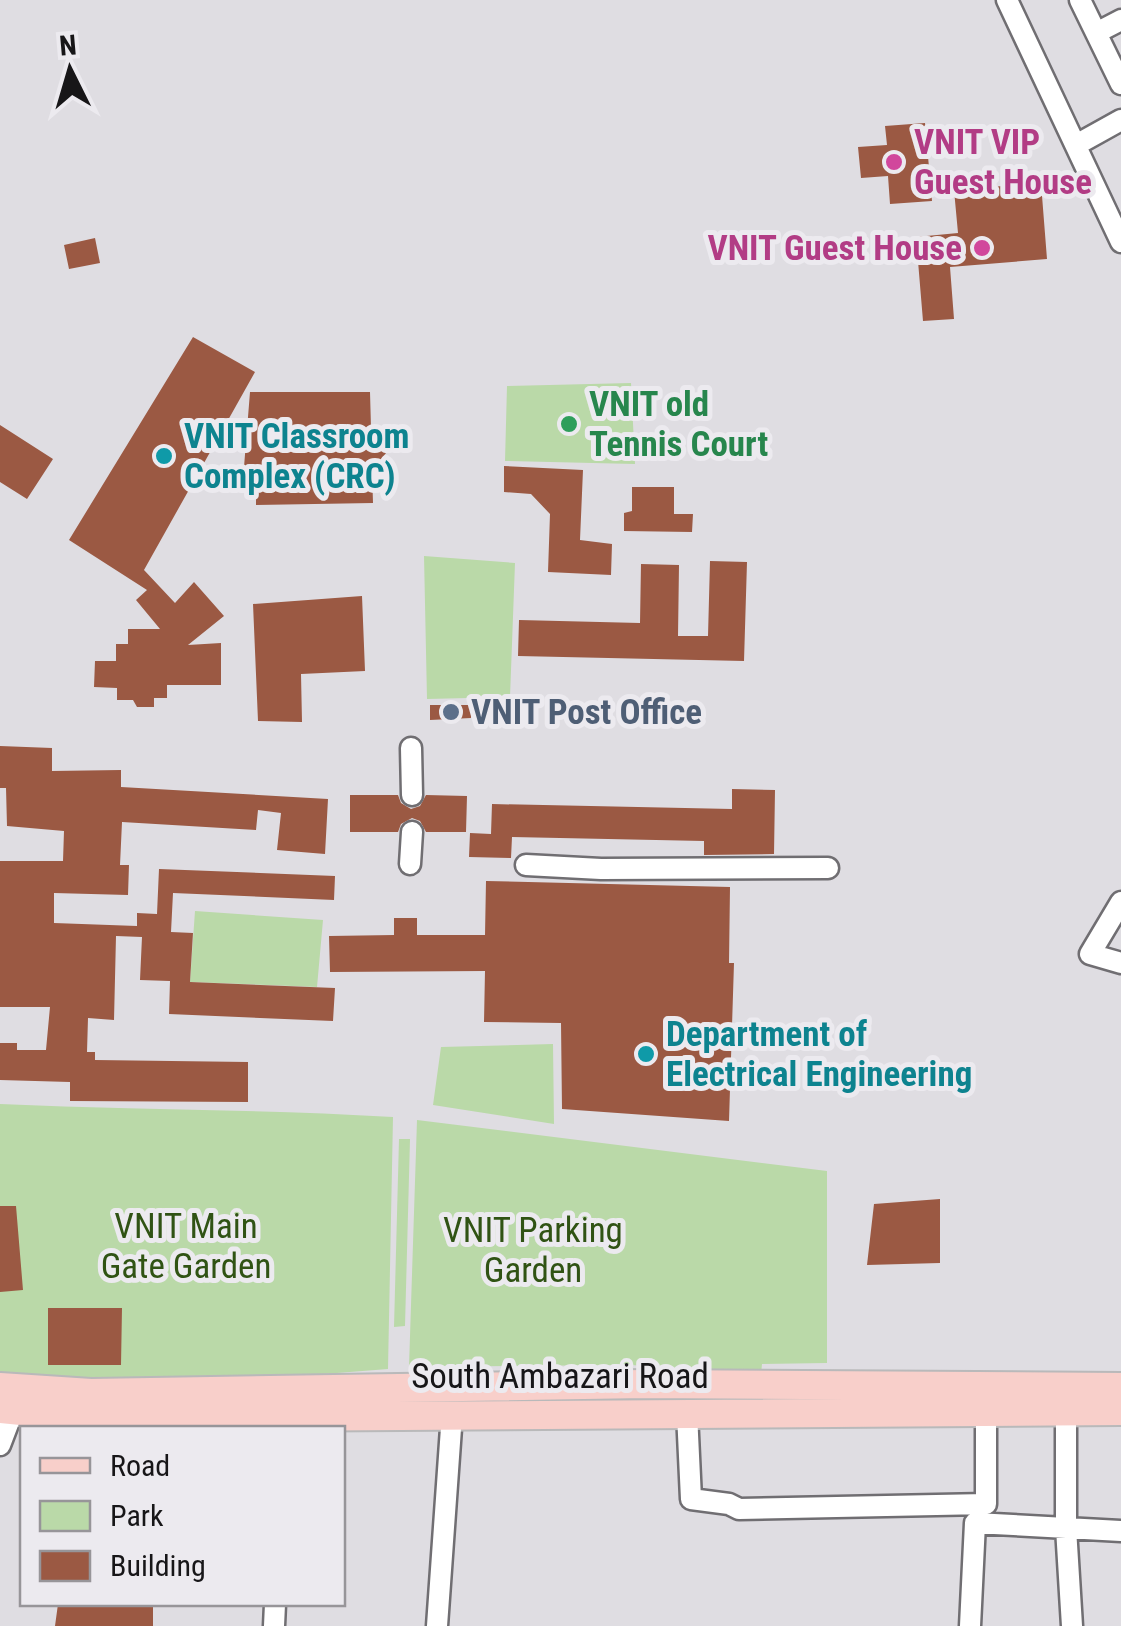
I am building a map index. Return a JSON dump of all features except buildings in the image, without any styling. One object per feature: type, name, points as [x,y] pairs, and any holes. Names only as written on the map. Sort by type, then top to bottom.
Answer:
[{"type":"main road","points":[[287,1412],[644,1384],[1066,1399],[1121,1387]]},
{"type":"main road","name":"South Ambazari Road","points":[[4,1402],[91,1418],[287,1412],[986,1412],[1066,1399],[1121,1411]]},
{"type":"street","points":[[1007,0],[1121,242]]},
{"type":"street","points":[[1080,0],[1121,84]]},
{"type":"street","points":[[1096,33],[1121,20]]},
{"type":"street","points":[[1076,145],[1121,120]]},
{"type":"street","points":[[412,748],[412,795]]},
{"type":"street","points":[[410,864],[412,832]]},
{"type":"street","points":[[526,865],[601,869],[828,868]]},
{"type":"street","points":[[1121,902],[1090,954],[1121,964]]},
{"type":"street","points":[[1066,1399],[1066,1528],[1072,1626]]},
{"type":"street","points":[[0,1445],[4,1402]]},
{"type":"street","points":[[687,1413],[690,1499],[729,1504],[739,1510],[986,1504],[986,1412]]},
{"type":"street","points":[[437,1626],[452,1414]]},
{"type":"street","points":[[970,1626],[976,1523],[1121,1531]]},
{"type":"green space","name":"VNIT old Tennis Court","points":[[631,383],[635,464],[505,461],[507,386]]},
{"type":"green space","points":[[424,556],[515,563],[510,697],[427,699]]},
{"type":"green space","points":[[195,911],[323,920],[317,987],[190,982]]},
{"type":"green space","points":[[553,1044],[554,1124],[433,1105],[441,1047]]},
{"type":"green space","name":"VNIT Main Gate Garden","points":[[0,1104],[393,1117],[388,1369],[185,1385],[0,1377]]},
{"type":"green space","name":"VNIT Parking Garden","points":[[417,1120],[827,1171],[827,1363],[762,1364],[761,1374],[631,1365],[409,1367]]},
{"type":"green space","points":[[399,1139],[410,1139],[405,1326],[394,1327]]},
{"type":"place","name":"VNIT VIP Guest House","points":[[894,162]]},
{"type":"place","name":"VNIT Guest House","points":[[982,248]]},
{"type":"place","name":"VNIT old Tennis Court","points":[[569,424]]},
{"type":"place","name":"VNIT Classroom Complex (CRC)","points":[[164,456]]},
{"type":"place","name":"VNIT Post Office","points":[[451,712]]},
{"type":"place","name":"Department of Electrical Engineering","points":[[646,1054]]}]
